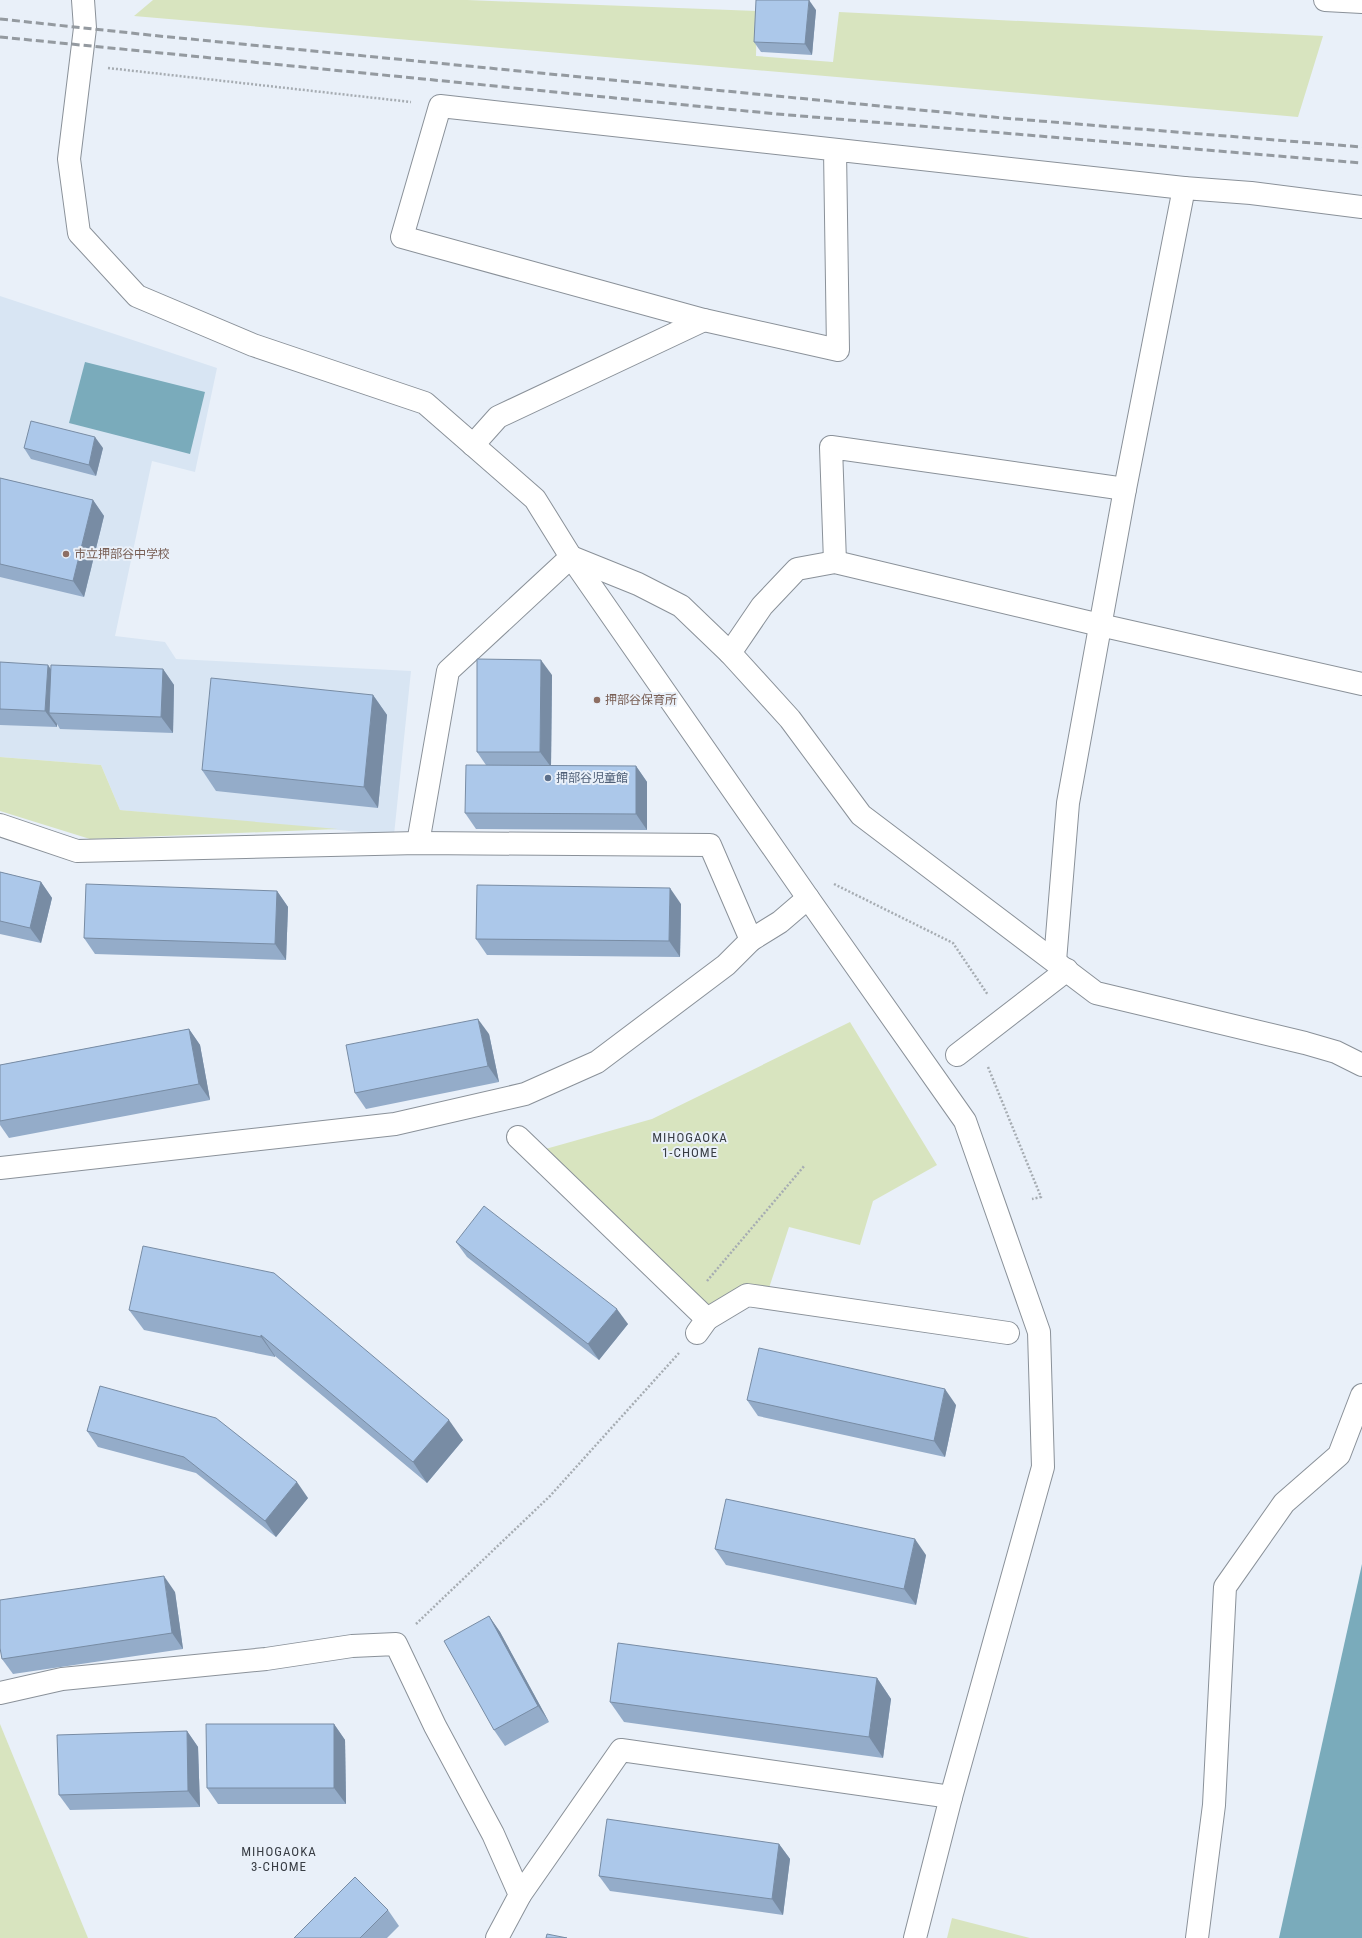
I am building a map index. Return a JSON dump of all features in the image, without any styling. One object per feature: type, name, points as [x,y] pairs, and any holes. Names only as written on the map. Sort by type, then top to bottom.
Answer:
[{"type":"street","points":[[83,0],[85,28],[79,65],[69,159],[79,234],[137,296],[253,345],[425,403],[535,499],[571,557],[965,1121],[1039,1332],[1043,1467],[951,1797],[914,1938]]},
{"type":"street","points":[[1325,0],[1362,2]]},
{"type":"street","points":[[835,150],[838,350],[704,320],[402,237],[440,106],[1184,188],[1251,193],[1362,207]]},
{"type":"street","points":[[957,1054],[1004,1018],[1061,966],[1068,803],[1125,489],[1184,188]]},
{"type":"street","points":[[473,445],[498,417],[704,320]]},
{"type":"street","points":[[835,562],[831,447],[1125,489]]},
{"type":"street","points":[[571,557],[638,584],[681,606],[730,653],[790,719],[862,815],[1096,993],[1336,1052],[1362,1065]]},
{"type":"street","points":[[418,842],[448,671],[571,557]]},
{"type":"street","points":[[730,653],[762,606],[797,569],[835,562],[1100,625],[1362,684]]},
{"type":"street","points":[[0,825],[77,851],[418,842],[710,845],[751,940]]},
{"type":"street","points":[[0,1168],[395,1124],[525,1094],[597,1062],[726,965],[751,940],[780,922],[808,898]]},
{"type":"street","points":[[518,1137],[689,1302],[702,1326],[747,1295],[1008,1333]]},
{"type":"street","points":[[1197,1938],[1214,1805],[1225,1587],[1284,1503],[1339,1455],[1362,1395]]},
{"type":"street","points":[[0,1693],[62,1679],[258,1660],[352,1646],[396,1644],[435,1726],[493,1834],[520,1895]]},
{"type":"street","points":[[497,1938],[520,1895],[621,1750],[951,1797]]},
{"type":"path","points":[[79,65],[440,106]]},
{"type":"path","points":[[829,882],[953,943],[1004,1018]]},
{"type":"path","points":[[977,1039],[1041,1197],[1032,1199]]},
{"type":"path","points":[[689,1302],[805,1165]]},
{"type":"path","points":[[396,1644],[550,1496],[702,1326]]},
{"type":"shaded area","name":"市立押部谷中学校","points":[[0,296],[217,368],[195,472],[152,461],[115,636],[165,642],[176,659],[411,671],[394,835],[120,810],[101,765],[0,757]]},
{"type":"green space","points":[[153,0],[467,0],[757,11],[756,56],[833,62],[839,12],[1323,36],[1298,117],[134,16]]},
{"type":"green space","points":[[0,757],[101,765],[120,810],[338,829],[90,839],[0,811]]},
{"type":"green space","points":[[850,1022],[937,1165],[873,1201],[860,1245],[789,1227],[769,1288],[724,1322],[542,1150],[652,1119]]},
{"type":"green space","points":[[0,1724],[88,1938],[0,1938]]},
{"type":"green space","points":[[952,1918],[1030,1938],[947,1938]]},
{"type":"water","points":[[85,362],[205,392],[190,454],[69,423]]},
{"type":"water","points":[[1362,1564],[1362,1938],[1279,1938]]},
{"type":"building","points":[[756,0],[809,0],[805,44],[754,42]]},
{"type":"building","points":[[31,421],[95,437],[89,465],[24,448]]},
{"type":"building","points":[[0,478],[93,500],[73,581],[0,564]]},
{"type":"building","points":[[477,659],[541,660],[540,752],[477,752]]},
{"type":"building","points":[[0,662],[48,665],[45,711],[0,709]]},
{"type":"building","points":[[51,665],[163,669],[161,717],[49,713]]},
{"type":"building","points":[[211,678],[373,695],[364,787],[202,770]]},
{"type":"building","points":[[466,765],[636,766],[636,814],[465,813]]},
{"type":"building","points":[[0,872],[41,882],[30,928],[0,921]]},
{"type":"building","points":[[86,884],[277,891],[275,944],[84,938]]},
{"type":"building","points":[[477,885],[670,888],[669,941],[476,939]]},
{"type":"building","points":[[478,1019],[488,1066],[355,1093],[346,1045]]},
{"type":"building","points":[[189,1029],[199,1084],[0,1121],[0,1065]]},
{"type":"building","points":[[484,1206],[617,1309],[588,1344],[456,1242]]},
{"type":"building","points":[[143,1246],[274,1273],[449,1420],[413,1462],[261,1335],[261,1337],[129,1310]]},
{"type":"building","points":[[759,1348],[945,1389],[934,1441],[747,1400]]},
{"type":"building","points":[[100,1386],[216,1418],[297,1482],[265,1521],[184,1457],[87,1431]]},
{"type":"building","points":[[726,1499],[915,1539],[904,1589],[715,1549]]},
{"type":"building","points":[[164,1576],[172,1633],[2,1659],[0,1648],[0,1600]]},
{"type":"building","points":[[489,1616],[538,1706],[494,1730],[444,1641]]},
{"type":"building","points":[[618,1643],[877,1678],[869,1737],[610,1702]]},
{"type":"building","points":[[206,1724],[334,1724],[334,1788],[207,1788]]},
{"type":"building","points":[[187,1731],[188,1791],[59,1795],[57,1735]]},
{"type":"building","points":[[607,1819],[779,1844],[772,1899],[599,1876]]},
{"type":"building","points":[[355,1877],[388,1910],[360,1938],[294,1938]]},
{"type":"building","points":[[547,1934],[567,1938],[546,1938]]},
{"type":"railway","points":[[0,19],[159,36],[1003,118],[1362,147]]},
{"type":"railway","points":[[0,37],[777,114],[1362,163]]},
{"type":"place","name":"市立押部谷中学校","points":[[66,554]]},
{"type":"place","name":"押部谷保育所","points":[[597,700]]},
{"type":"place","name":"押部谷児童館","points":[[548,778]]},
{"type":"district","name":"MIHOGAOKA 1-CHOME","points":[[690,1144]]},
{"type":"district","name":"MIHOGAOKA 3-CHOME","points":[[279,1858]]}]
